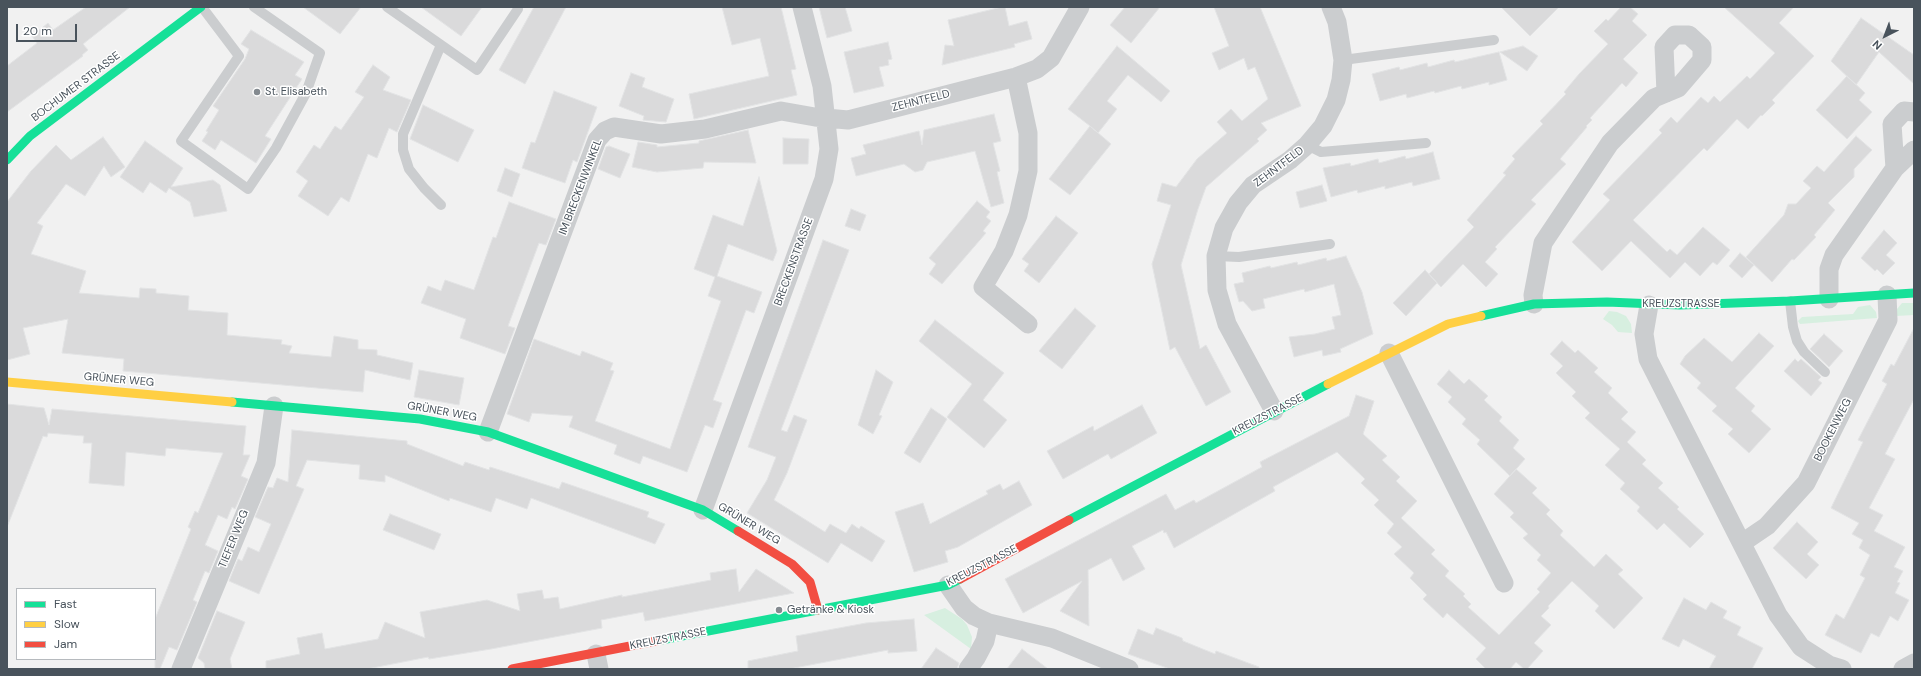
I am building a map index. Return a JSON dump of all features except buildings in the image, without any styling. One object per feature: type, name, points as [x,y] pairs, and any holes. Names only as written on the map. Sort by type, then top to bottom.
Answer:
[{"type":"street","name":"BOCHUMER STRASSE","points":[[7,160],[30,136],[202,7]]},
{"type":"street","name":"BRECKENSTRASSE","points":[[703,510],[824,179],[829,149],[822,86],[802,7]]},
{"type":"street","name":"ZEHNTFELD","points":[[826,118],[848,120],[1016,77],[1037,69],[1051,58],[1080,7]]},
{"type":"street","name":"ZEHNTFELD","points":[[1274,411],[1227,324],[1217,290],[1216,256],[1224,228],[1238,203],[1252,185],[1290,160],[1307,145],[1323,126],[1336,100],[1341,80],[1343,60],[1337,22],[1331,7]]},
{"type":"street","points":[[1016,77],[1028,133],[1028,171],[1018,215],[1004,251],[983,287],[1028,324]]},
{"type":"street","points":[[1534,304],[1533,295],[1543,243],[1610,143],[1654,98],[1666,93]]},
{"type":"street","points":[[1894,168],[1892,124],[1904,110],[1914,112]]},
{"type":"street","name":"IM BRECKENWINKEL","points":[[488,432],[597,140],[601,135],[614,127],[661,134],[705,129],[781,111],[826,118]]},
{"type":"street","points":[[1829,298],[1829,269],[1834,255],[1894,168],[1914,150]]},
{"type":"street","name":"KREUZSTRASSE","points":[[512,669],[597,661],[818,610],[948,585],[1274,411],[1448,324],[1534,304],[1607,302],[1649,306],[1790,301],[1914,293]]},
{"type":"street","name":"BOOKENWEG","points":[[1742,543],[1767,526],[1806,483],[1888,320],[1887,295]]},
{"type":"street","points":[[1649,306],[1644,334],[1648,359],[1778,615],[1801,647],[1829,665],[1842,669]]},
{"type":"street","points":[[1389,353],[1504,583]]},
{"type":"street","name":"GRÜNER WEG","points":[[7,382],[420,419],[488,432],[703,510],[792,564],[810,582],[818,610]]},
{"type":"street","name":"TIEFER WEG","points":[[181,669],[266,463],[274,406]]},
{"type":"street","points":[[948,585],[964,608],[974,616],[990,623],[1052,638],[1129,669]]},
{"type":"street","points":[[968,669],[985,641],[990,623]]},
{"type":"street","points":[[1902,669],[1914,663]]},
{"type":"lane","points":[[202,7],[239,56],[181,141],[248,189],[276,148],[306,93],[320,53],[254,7]]},
{"type":"lane","points":[[387,7],[476,70],[518,9]]},
{"type":"lane","points":[[1343,60],[1494,40]]},
{"type":"lane","points":[[441,45],[403,134],[403,150],[409,169],[424,188],[441,205]]},
{"type":"lane","points":[[1307,145],[1321,152],[1426,143]]},
{"type":"lane","points":[[1216,256],[1239,257],[1330,244]]},
{"type":"lane","points":[[1790,301],[1793,327],[1797,341],[1804,352],[1825,372]]},
{"type":"green space","points":[[1902,303],[1914,303],[1914,315],[1896,316],[1897,309]]},
{"type":"green space","points":[[1870,305],[1876,312],[1877,318],[1800,324],[1798,321],[1802,317],[1853,314],[1858,307]]},
{"type":"green space","points":[[1609,311],[1617,312],[1626,316],[1631,324],[1632,333],[1618,332],[1612,325],[1603,319]]},
{"type":"green space","points":[[945,608],[962,619],[967,625],[972,637],[971,649],[924,615]]},
{"type":"traffic: fast","points":[[7,160],[30,136],[201,7]]},
{"type":"traffic: fast","points":[[1481,316],[1534,304],[1607,302],[1680,305],[1790,301],[1914,293]]},
{"type":"traffic: fast","points":[[1069,520],[1328,384]]},
{"type":"traffic: fast","points":[[232,402],[420,419],[488,432],[703,510],[738,531]]},
{"type":"traffic: fast","points":[[661,640],[948,585],[960,579]]},
{"type":"traffic: slow","points":[[1328,384],[1448,324],[1481,316]]},
{"type":"traffic: slow","points":[[7,382],[232,402]]},
{"type":"traffic: jam","points":[[960,579],[1069,520]]},
{"type":"traffic: jam","points":[[738,531],[792,564],[810,582],[818,610]]},
{"type":"traffic: jam","points":[[512,669],[661,640]]},
{"type":"place","name":"St. Elisabeth","points":[[257,92]]},
{"type":"place","name":"Getränke & Kiosk","points":[[779,610]]}]
